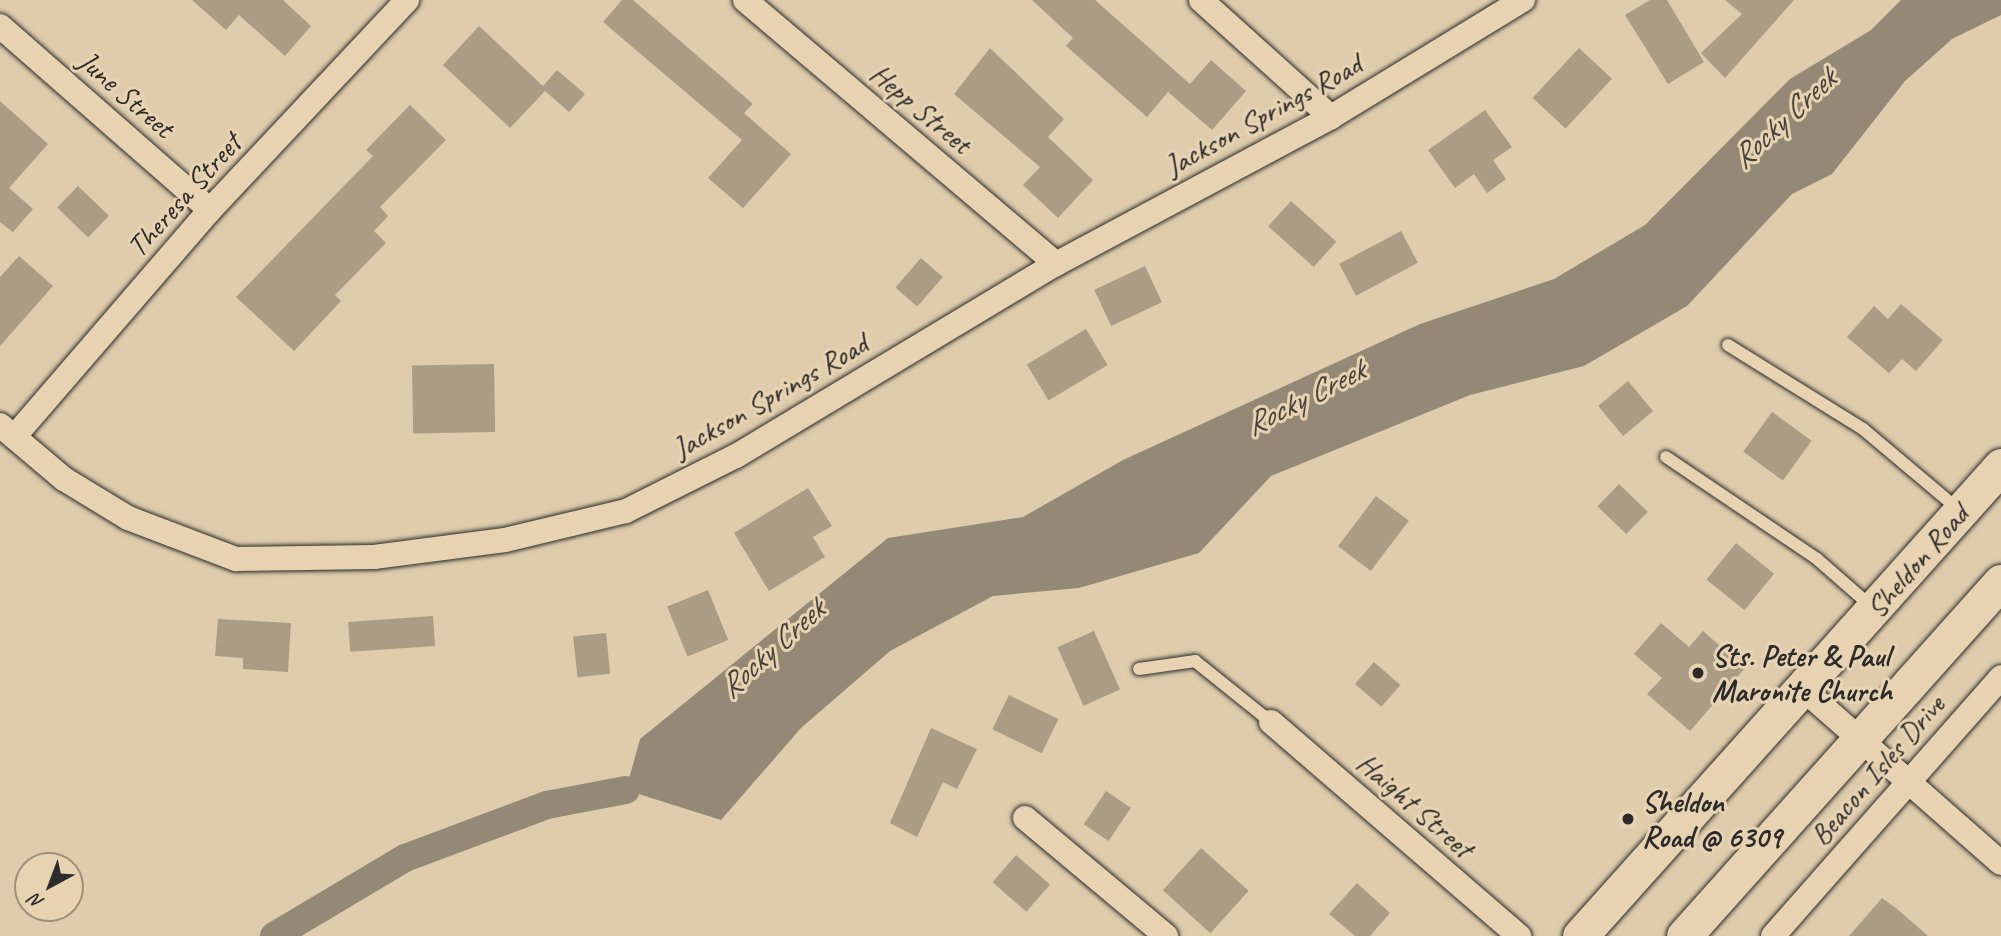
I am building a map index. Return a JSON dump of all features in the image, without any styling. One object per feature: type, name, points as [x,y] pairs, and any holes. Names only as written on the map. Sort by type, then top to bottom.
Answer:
[{"type":"main road","name":"Sheldon Road","points":[[1580,936],[1804,690],[2001,466]]},
{"type":"main road","points":[[1684,936],[2001,582]]},
{"type":"street","name":"Theresa Street","points":[[7,431],[407,0]]},
{"type":"street","name":"Hepp Street","points":[[745,0],[1056,264]]},
{"type":"street","points":[[1201,0],[1331,117]]},
{"type":"street","name":"Jackson Springs Road","points":[[7,431],[64,479],[128,518],[236,559],[374,557],[505,540],[626,511],[724,462],[1056,264],[1331,117],[1523,0]]},
{"type":"street","name":"June Street","points":[[0,26],[210,210]]},
{"type":"street","name":"Beacon Isles Drive","points":[[1773,936],[2001,677]]},
{"type":"street","points":[[1804,690],[2001,863]]},
{"type":"street","name":"Haight Street","points":[[1271,722],[1519,936]]},
{"type":"street","points":[[1025,817],[1166,936]]},
{"type":"lane","points":[[1728,345],[1863,429],[1961,512]]},
{"type":"lane","points":[[1667,457],[1817,558],[1874,610]]},
{"type":"lane","points":[[1139,669],[1195,661],[1271,722]]},
{"type":"water","name":"Rocky Creek","points":[[1901,0],[2001,0],[2001,15],[1952,39],[1905,81],[1832,174],[1792,194],[1687,306],[1584,366],[1470,395],[1271,476],[1199,553],[1079,588],[993,596],[890,651],[801,728],[721,820],[626,790],[640,739],[888,538],[1023,517],[1123,460],[1420,324],[1554,279],[1645,225],[1790,79],[1871,30]]},
{"type":"building","points":[[192,0],[283,0],[311,26],[285,56],[239,15],[226,30]]},
{"type":"building","points":[[622,0],[633,0],[753,104],[744,113],[791,154],[743,208],[708,178],[742,140],[603,22]]},
{"type":"building","points":[[1032,0],[1095,0],[1190,84],[1211,60],[1246,91],[1212,130],[1168,92],[1147,117],[1066,46],[1073,38]]},
{"type":"building","points":[[1650,0],[1667,0],[1704,62],[1668,84],[1625,15]]},
{"type":"building","points":[[1725,0],[1794,0],[1725,78],[1701,53],[1742,14]]},
{"type":"building","points":[[479,26],[543,86],[557,70],[585,94],[569,112],[545,91],[510,128],[443,65]]},
{"type":"building","points":[[990,48],[1064,119],[1048,137],[1093,180],[1058,218],[1023,185],[1040,167],[954,94]]},
{"type":"building","points":[[1579,48],[1612,79],[1566,128],[1533,98]]},
{"type":"building","points":[[0,101],[48,144],[9,188],[33,209],[13,232],[0,222]]},
{"type":"building","points":[[410,105],[446,140],[380,207],[388,216],[374,231],[386,243],[335,295],[341,301],[294,351],[236,297],[373,156],[366,150]]},
{"type":"building","points":[[1485,110],[1512,147],[1493,160],[1506,179],[1487,193],[1474,174],[1455,188],[1428,150]]},
{"type":"building","points":[[78,186],[109,216],[88,237],[57,208]]},
{"type":"building","points":[[1291,201],[1336,242],[1314,267],[1268,226]]},
{"type":"building","points":[[1401,231],[1418,263],[1356,296],[1339,264]]},
{"type":"building","points":[[19,256],[53,286],[0,346],[0,277]]},
{"type":"building","points":[[921,258],[943,277],[917,306],[895,287]]},
{"type":"building","points":[[1145,266],[1162,302],[1111,326],[1094,290]]},
{"type":"building","points":[[1901,304],[1943,340],[1916,371],[1902,359],[1889,373],[1847,337],[1874,306],[1888,319]]},
{"type":"building","points":[[1086,329],[1108,365],[1048,401],[1027,365]]},
{"type":"building","points":[[494,364],[495,432],[413,433],[412,365]]},
{"type":"building","points":[[1628,381],[1653,411],[1623,436],[1598,406]]},
{"type":"building","points":[[1772,412],[1812,441],[1783,480],[1743,452]]},
{"type":"building","points":[[1619,484],[1648,512],[1626,534],[1597,506]]},
{"type":"building","points":[[808,488],[832,526],[813,537],[825,557],[769,591],[734,533]]},
{"type":"building","points":[[1376,496],[1409,521],[1371,571],[1338,546]]},
{"type":"building","points":[[1736,543],[1774,574],[1745,610],[1706,580]]},
{"type":"building","points":[[708,590],[728,640],[687,657],[667,606]]},
{"type":"building","points":[[433,616],[435,646],[350,652],[348,622]]},
{"type":"building","points":[[218,619],[291,623],[288,672],[243,669],[243,658],[215,656]]},
{"type":"building","name":"Sts. Peter & Paul Maronite Church","points":[[1661,623],[1689,647],[1703,631],[1745,668],[1690,731],[1647,694],[1662,678],[1634,654]]},
{"type":"building","points":[[1094,631],[1120,689],[1083,706],[1057,647]]},
{"type":"building","points":[[606,633],[610,674],[577,677],[573,636]]},
{"type":"building","points":[[1374,662],[1400,685],[1381,707],[1355,684]]},
{"type":"building","points":[[1009,695],[1058,719],[1042,753],[992,729]]},
{"type":"building","points":[[931,728],[977,749],[957,789],[943,782],[917,837],[890,823]]},
{"type":"building","points":[[1106,791],[1131,808],[1109,841],[1084,824]]},
{"type":"building","points":[[1201,848],[1249,891],[1210,933],[1163,890]]},
{"type":"building","points":[[1016,855],[1050,885],[1026,912],[992,882]]},
{"type":"building","points":[[1357,883],[1390,913],[1370,936],[1355,936],[1329,914]]},
{"type":"building","points":[[1882,898],[1896,908],[1928,936],[1849,936]]},
{"type":"waterway","points":[[274,936],[405,858],[547,805],[626,790]]},
{"type":"place","name":"Sts. Peter & Paul Maronite Church","points":[[1698,673]]},
{"type":"place","name":"Sheldon Road @ 6309","points":[[1628,819]]}]
